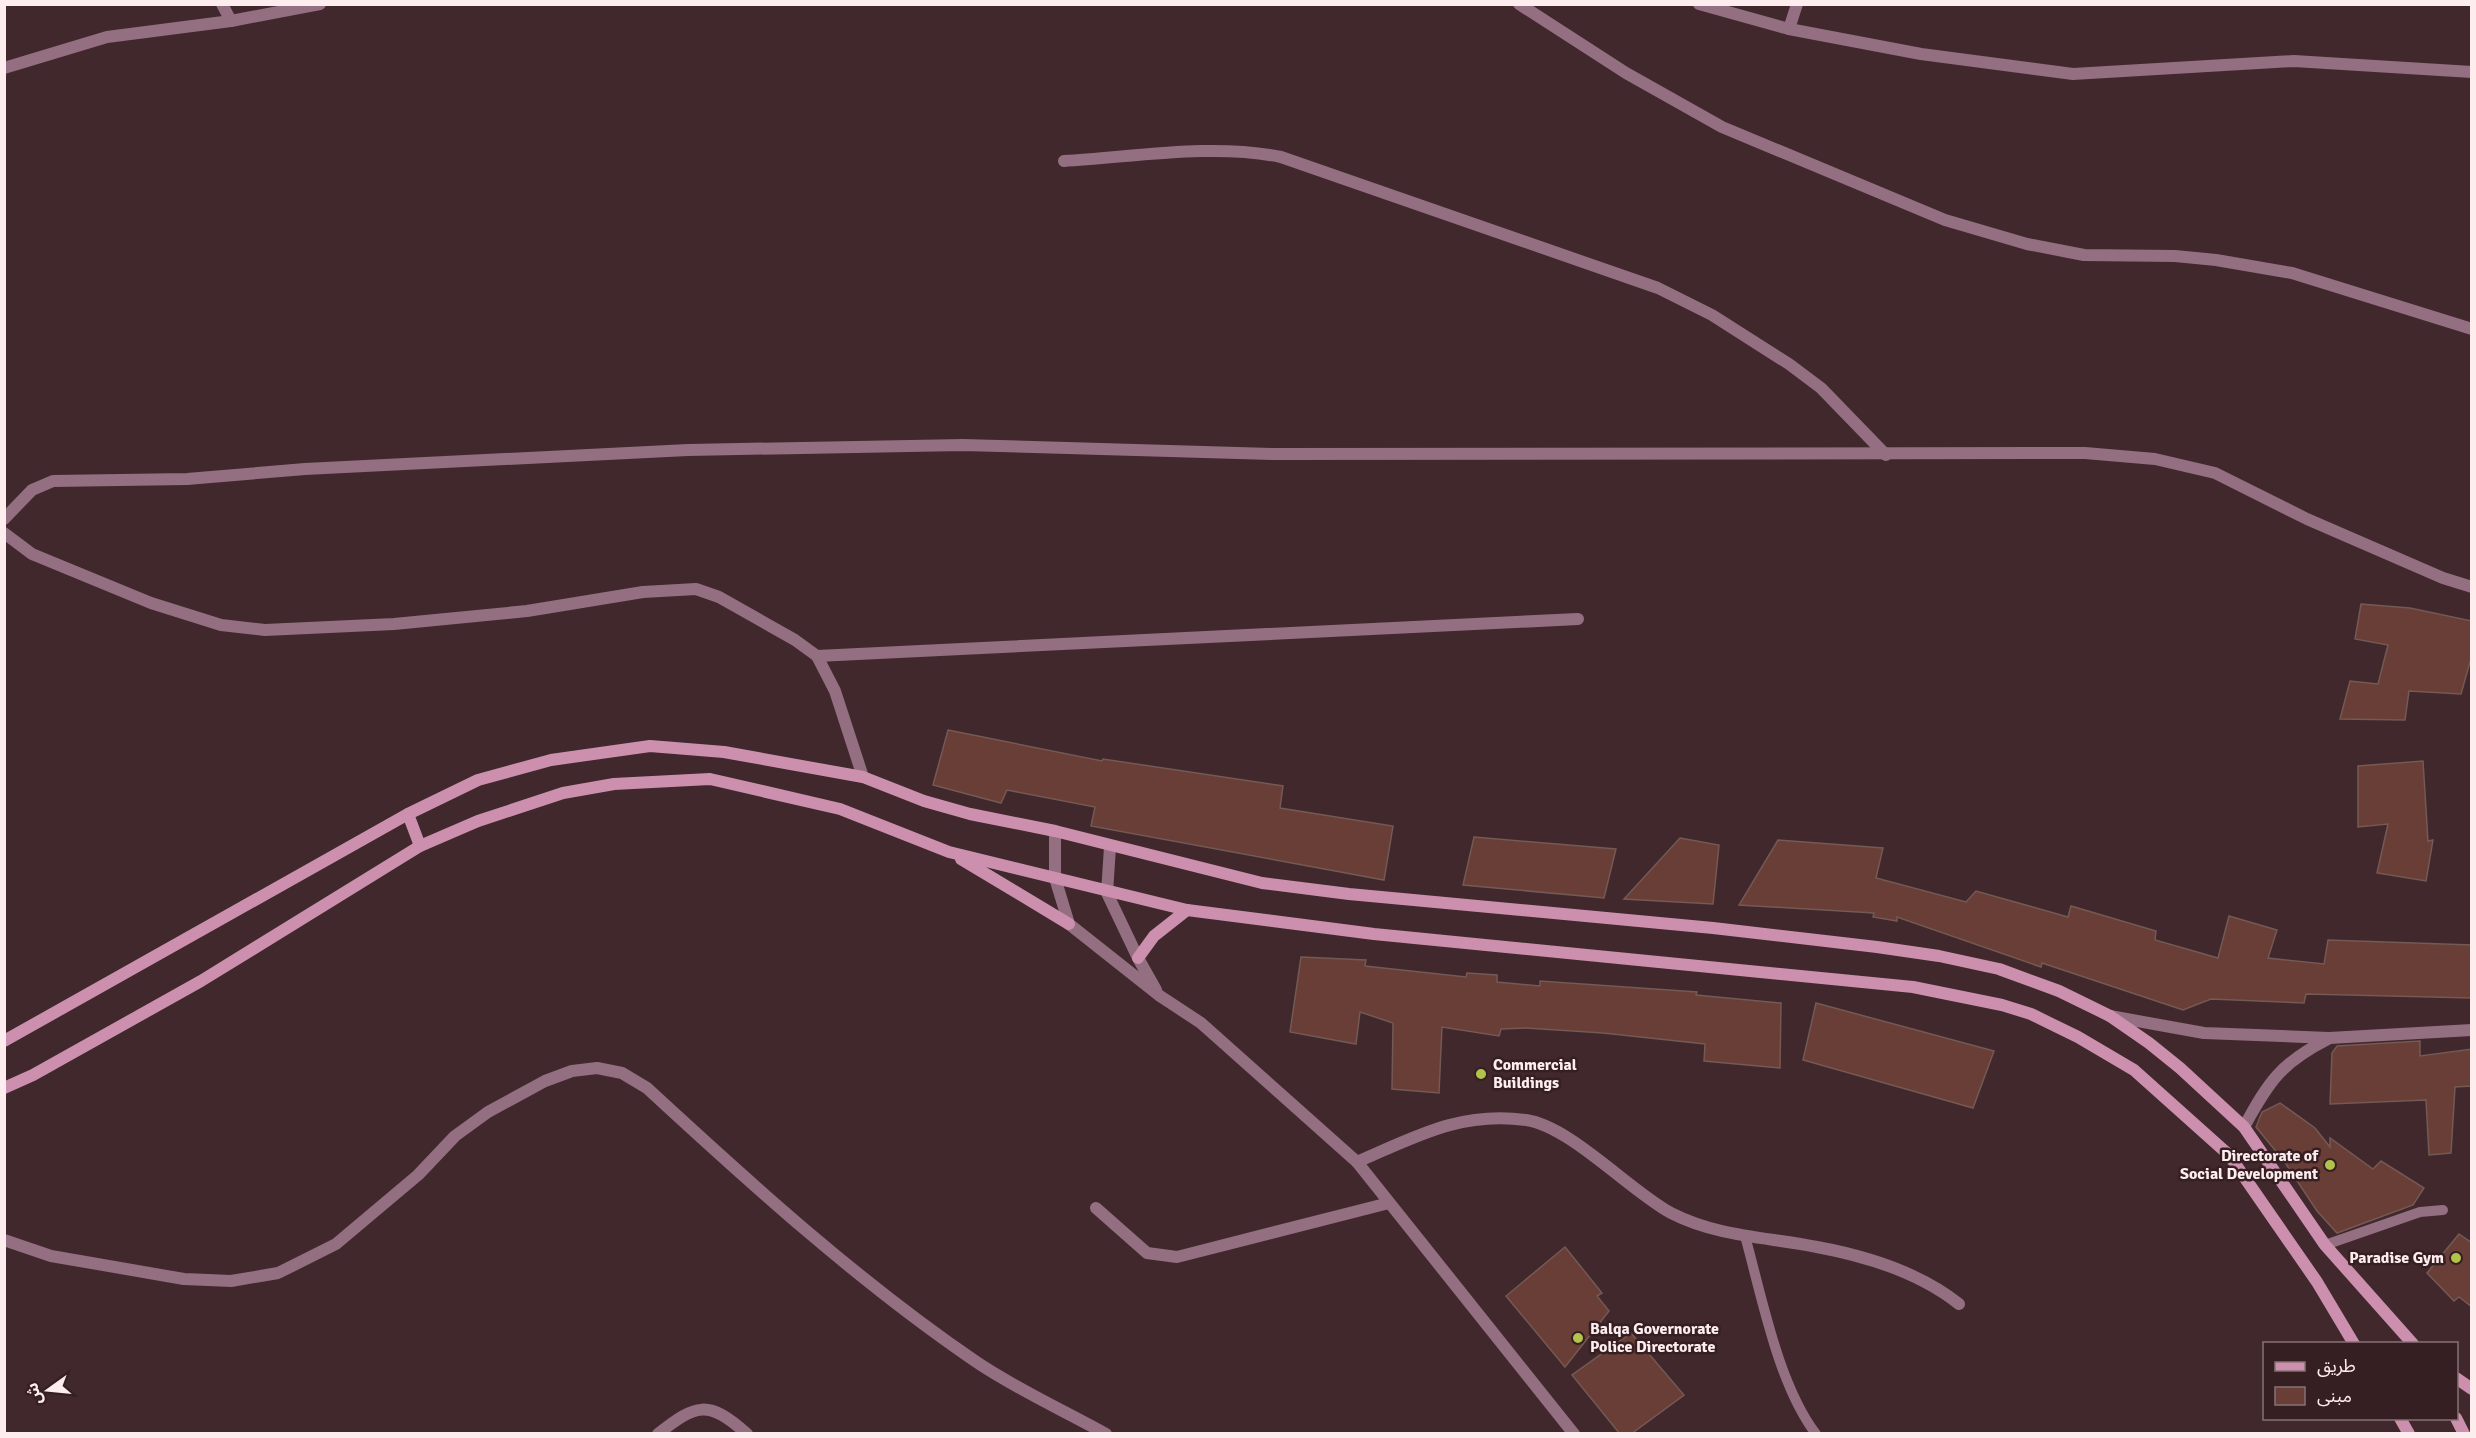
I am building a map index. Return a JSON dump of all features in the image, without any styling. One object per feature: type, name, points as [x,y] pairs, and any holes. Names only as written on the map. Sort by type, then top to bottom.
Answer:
[{"type":"main road","points":[[4,1041],[408,814],[478,780],[551,760],[650,746],[772,759],[862,777],[924,801],[1262,883],[1713,928],[1940,956],[1999,969],[2059,991],[2110,1016],[2149,1042],[2244,1127],[2325,1245],[2411,1342]]},
{"type":"main road","points":[[4,1088],[42,1070],[201,981],[420,846],[478,820],[562,793],[614,784],[710,779],[840,809],[949,852],[1107,893],[1187,910],[1374,934],[1913,987],[2002,1005],[2031,1014],[2088,1042],[2134,1070],[2229,1155],[2317,1282],[2353,1342]]},
{"type":"main road","points":[[408,814],[420,846]]},
{"type":"main road","points":[[949,852],[1069,924]]},
{"type":"main road","points":[[1138,958],[1154,936],[1187,910]]},
{"type":"main road","points":[[2458,1379],[2472,1389]]},
{"type":"main road","points":[[2401,1420],[2409,1434]]},
{"type":"main road","points":[[2457,1420],[2464,1434]]},
{"type":"street","points":[[222,4],[231,21]]},
{"type":"street","points":[[4,68],[107,38],[231,21],[321,4]]},
{"type":"street","points":[[1519,4],[1626,73],[1722,127],[1945,220],[2027,244],[2084,255],[2186,256],[2292,273],[2472,329]]},
{"type":"street","points":[[1699,4],[1789,29],[1921,54],[2073,74],[2294,62],[2472,72]]},
{"type":"street","points":[[1789,29],[1797,4]]},
{"type":"street","points":[[1064,161],[1228,150],[1281,157],[1658,288],[1712,315],[1789,364],[1821,388],[1886,455]]},
{"type":"street","points":[[4,519],[32,490],[53,481],[187,479],[305,469],[688,450],[963,445],[1275,454],[2085,453],[2155,459],[2215,472],[2307,519],[2443,578],[2472,586]]},
{"type":"street","points":[[4,533],[32,554],[151,603],[221,625],[266,630],[394,624],[548,609],[643,592],[696,589],[719,597],[795,640],[817,656],[835,691],[862,777]]},
{"type":"street","points":[[817,656],[1578,619]]},
{"type":"street","points":[[1055,831],[1055,878],[1069,924],[1160,996],[1201,1023],[1357,1162],[1574,1434]]},
{"type":"street","points":[[1110,846],[1107,893],[1138,958],[1160,996]]},
{"type":"street","points":[[2110,1016],[2204,1033],[2329,1038],[2472,1030]]},
{"type":"street","points":[[2244,1127],[2260,1096],[2285,1065],[2298,1054],[2329,1038]]},
{"type":"street","points":[[4,1240],[51,1256],[184,1279],[231,1281],[278,1273],[336,1244],[418,1175],[456,1136],[488,1112],[553,1077],[572,1071],[597,1068],[622,1073],[647,1088],[794,1219],[884,1292],[975,1361],[1106,1434]]},
{"type":"street","points":[[1357,1162],[1442,1126],[1463,1120],[1499,1118],[1529,1120],[1553,1129],[1670,1212],[1718,1232],[1818,1247],[1885,1266],[1923,1280],[1959,1304]]},
{"type":"street","points":[[1096,1208],[1147,1253],[1177,1257],[1389,1203]]},
{"type":"street","points":[[658,1434],[686,1412],[700,1408],[716,1412],[747,1434]]},
{"type":"lane","points":[[2325,1245],[2420,1212],[2442,1210]]},
{"type":"lane","points":[[1745,1236],[1763,1305],[1797,1405],[1816,1434]]},
{"type":"building","points":[[2361,604],[2410,608],[2472,621],[2472,655],[2461,694],[2409,691],[2405,720],[2340,719],[2350,681],[2378,684],[2388,645],[2355,639]]},
{"type":"building","points":[[948,730],[1102,761],[1103,759],[1283,786],[1280,808],[1393,826],[1384,880],[1091,826],[1095,807],[1007,790],[1001,803],[933,785]]},
{"type":"building","points":[[2423,761],[2428,841],[2433,840],[2426,881],[2377,873],[2388,824],[2358,827],[2358,766]]},
{"type":"building","points":[[1474,837],[1616,849],[1604,898],[1463,885]]},
{"type":"building","points":[[1680,838],[1719,845],[1713,904],[1624,899]]},
{"type":"building","points":[[1778,840],[1883,848],[1876,878],[1966,902],[1976,891],[2068,917],[2071,906],[2156,931],[2155,940],[2218,958],[2229,916],[2277,930],[2268,958],[2324,964],[2328,940],[2472,945],[2472,998],[2306,994],[2304,1003],[2211,999],[2183,1010],[2042,963],[2041,967],[1897,917],[1897,921],[1873,917],[1874,913],[1739,905]]},
{"type":"building","points":[[1301,957],[1366,960],[1365,966],[1466,977],[1467,973],[1497,975],[1497,982],[1540,986],[1540,981],[1697,992],[1696,995],[1781,1003],[1780,1068],[1704,1061],[1705,1044],[1603,1033],[1526,1028],[1501,1029],[1499,1036],[1442,1027],[1439,1093],[1392,1089],[1393,1023],[1360,1012],[1356,1044],[1290,1032]]},
{"type":"building","points":[[1816,1003],[1994,1051],[1973,1108],[1803,1060]]},
{"type":"building","points":[[2420,1041],[2420,1056],[2472,1049],[2472,1086],[2455,1087],[2451,1153],[2429,1155],[2426,1100],[2330,1104],[2332,1053],[2337,1046]]},
{"type":"building","name":"Directorate of Social Development","points":[[2280,1103],[2315,1128],[2330,1147],[2330,1138],[2373,1169],[2381,1161],[2424,1188],[2413,1205],[2337,1233],[2317,1211],[2284,1161],[2256,1127],[2262,1112]]},
{"type":"building","name":"Paradise Gym","points":[[2459,1234],[2472,1243],[2472,1307],[2459,1297],[2454,1301],[2427,1273]]},
{"type":"building","points":[[1565,1247],[1602,1293],[1597,1296],[1609,1311],[1565,1367],[1506,1296]]},
{"type":"building","points":[[1631,1333],[1684,1395],[1631,1434],[1620,1434],[1572,1375]]},
{"type":"place","name":"Commercial Buildings","points":[[1481,1074]]},
{"type":"place","name":"Directorate of Social Development","points":[[2330,1165]]},
{"type":"place","name":"Paradise Gym","points":[[2456,1258]]},
{"type":"place","name":"Balqa Governorate Police Directorate","points":[[1578,1338]]}]
